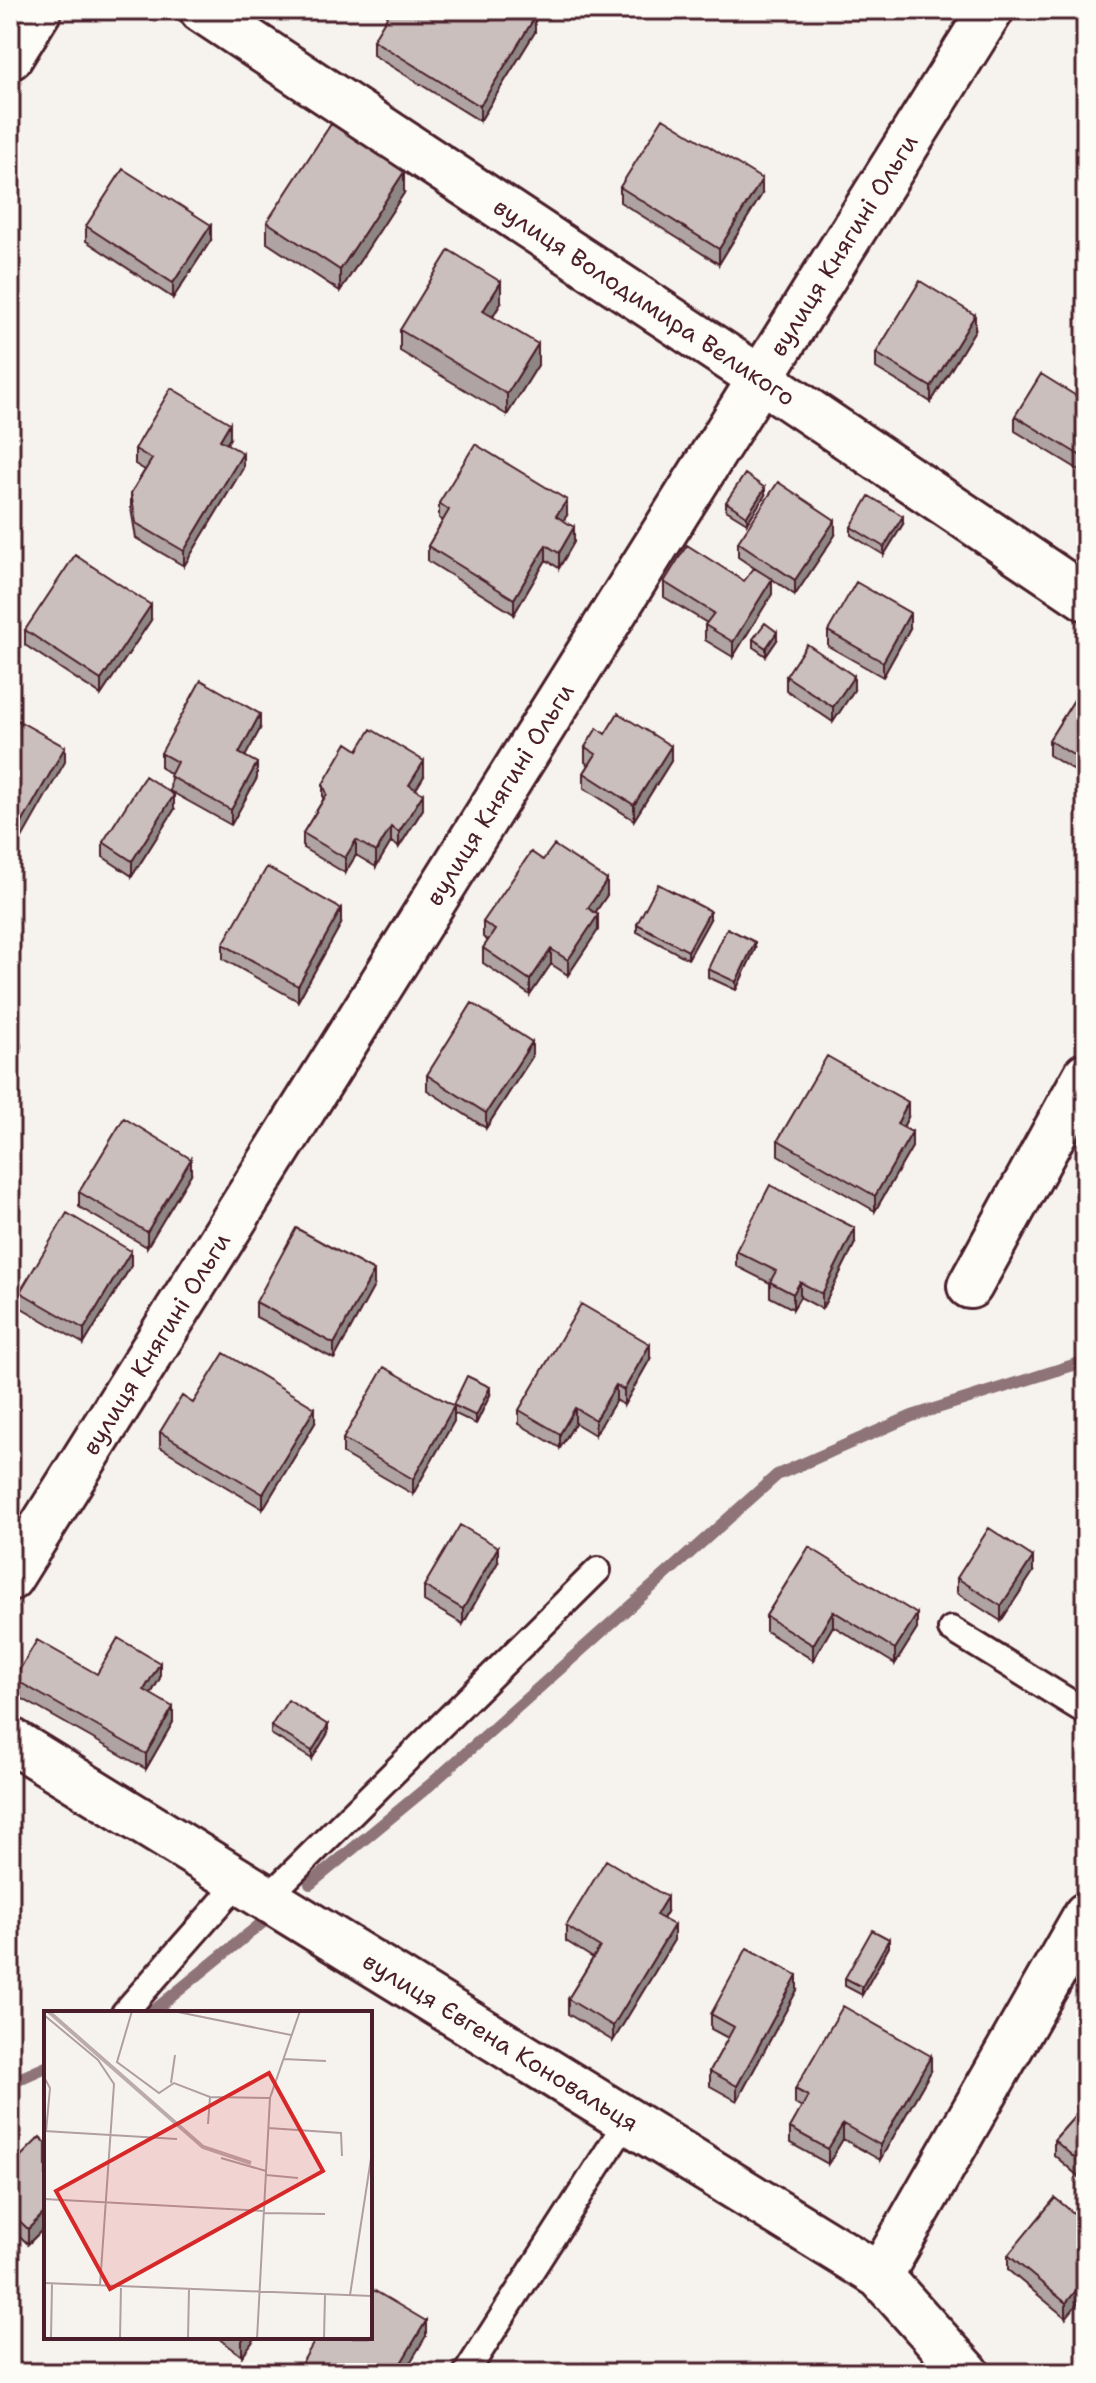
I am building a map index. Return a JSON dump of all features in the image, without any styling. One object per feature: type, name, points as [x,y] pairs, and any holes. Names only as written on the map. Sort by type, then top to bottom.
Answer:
[{"type":"street","points":[[10,57],[39,10]]},
{"type":"street","name":"вулиця Володимира Великого","points":[[202,10],[1086,598]]},
{"type":"street","name":"вулиця Княгині Ольги","points":[[10,1578],[991,10]]},
{"type":"street","points":[[970,1286],[1086,1075]]},
{"type":"street","name":"вулиця Євгена Коновальця","points":[[10,1740],[880,2276],[967,2373]]},
{"type":"street","points":[[880,2276],[1086,1915]]},
{"type":"lane","points":[[126,2011],[598,1570]]},
{"type":"lane","points":[[951,1629],[1086,1712]]},
{"type":"lane","points":[[466,2373],[627,2121]]},
{"type":"building","points":[[391,10],[522,10],[535,17],[480,106],[373,40]]},
{"type":"building","points":[[663,118],[762,179],[719,249],[620,187]]},
{"type":"building","points":[[331,124],[404,172],[340,270],[267,222]]},
{"type":"building","points":[[123,169],[211,225],[173,283],[86,226]]},
{"type":"building","points":[[449,250],[501,282],[483,311],[538,344],[507,394],[400,330]]},
{"type":"building","points":[[920,281],[975,315],[931,387],[876,353]]},
{"type":"building","points":[[1041,374],[1086,402],[1086,449],[1081,456],[1015,416]]},
{"type":"building","points":[[171,388],[230,423],[220,440],[243,453],[184,551],[136,523],[131,493],[152,459],[135,449]]},
{"type":"building","points":[[475,444],[567,500],[556,516],[574,527],[559,553],[546,545],[514,599],[428,546],[449,510],[439,503]]},
{"type":"building","points":[[745,474],[765,488],[747,516],[726,502]]},
{"type":"building","points":[[778,482],[835,520],[795,580],[738,542]]},
{"type":"building","points":[[869,496],[903,516],[884,547],[851,527]]},
{"type":"building","points":[[687,545],[744,581],[754,568],[772,579],[733,642],[705,625],[714,613],[664,582]]},
{"type":"building","points":[[75,555],[151,605],[101,680],[25,630]]},
{"type":"building","points":[[856,582],[910,613],[883,662],[828,631]]},
{"type":"building","points":[[765,623],[777,632],[766,648],[753,639]]},
{"type":"building","points":[[807,644],[854,676],[833,707],[786,676]]},
{"type":"building","points":[[201,680],[260,714],[239,753],[257,763],[231,810],[170,776],[177,762],[161,753]]},
{"type":"building","points":[[1086,681],[1086,763],[1049,740]]},
{"type":"building","points":[[618,713],[671,746],[634,805],[584,773],[596,754],[585,747],[597,728],[605,734]]},
{"type":"building","points":[[10,716],[65,747],[10,844]]},
{"type":"building","points":[[371,729],[424,761],[409,785],[423,794],[399,832],[391,827],[376,852],[356,840],[345,858],[303,833],[327,794],[323,784],[347,743],[358,750]]},
{"type":"building","points":[[145,776],[174,795],[132,861],[103,842]]},
{"type":"building","points":[[554,845],[607,880],[588,908],[598,915],[568,960],[551,949],[530,980],[483,948],[495,930],[483,922],[531,852],[543,860]]},
{"type":"building","points":[[267,867],[341,909],[298,986],[223,944]]},
{"type":"building","points":[[658,884],[710,911],[688,951],[637,924]]},
{"type":"building","points":[[727,928],[755,942],[736,982],[708,969]]},
{"type":"building","points":[[472,1003],[532,1042],[486,1113],[427,1075]]},
{"type":"building","points":[[10,1040],[21,1046],[10,1065]]},
{"type":"building","points":[[827,1056],[908,1102],[897,1124],[912,1132],[875,1196],[778,1140]]},
{"type":"building","points":[[124,1118],[191,1159],[147,1232],[79,1192]]},
{"type":"building","points":[[770,1185],[855,1228],[822,1294],[800,1282],[793,1294],[770,1282],[776,1271],[736,1251]]},
{"type":"building","points":[[67,1213],[131,1251],[84,1329],[20,1292]]},
{"type":"building","points":[[296,1228],[374,1271],[334,1344],[256,1302]]},
{"type":"building","points":[[581,1304],[650,1344],[624,1390],[616,1385],[595,1420],[575,1408],[560,1434],[519,1410]]},
{"type":"building","points":[[224,1353],[315,1408],[263,1494],[160,1432],[182,1396],[193,1403]]},
{"type":"building","points":[[384,1367],[454,1406],[413,1479],[343,1439]]},
{"type":"building","points":[[467,1376],[490,1387],[476,1416],[453,1405]]},
{"type":"building","points":[[460,1525],[498,1547],[463,1609],[424,1586]]},
{"type":"building","points":[[989,1528],[1033,1557],[1001,1606],[957,1578]]},
{"type":"building","points":[[809,1547],[917,1614],[895,1649],[833,1611],[813,1645],[766,1616]]},
{"type":"building","points":[[118,1638],[160,1663],[144,1690],[173,1707],[146,1754],[14,1679],[37,1640],[97,1674]]},
{"type":"building","points":[[288,1700],[328,1725],[312,1751],[271,1726]]},
{"type":"building","points":[[606,1860],[667,1897],[656,1915],[674,1925],[613,2026],[568,1999],[600,1947],[566,1926]]},
{"type":"building","points":[[872,1930],[889,1939],[862,1987],[845,1978]]},
{"type":"building","points":[[747,1948],[797,1975],[737,2086],[710,2071],[734,2027],[711,2014]]},
{"type":"building","points":[[843,2006],[931,2056],[880,2145],[843,2124],[828,2149],[790,2128],[808,2096],[795,2089]]},
{"type":"building","points":[[1086,2104],[1086,2168],[1054,2140]]},
{"type":"building","points":[[40,2137],[44,2141],[44,2213],[28,2229],[10,2212],[10,2167]]},
{"type":"building","points":[[1055,2198],[1086,2223],[1086,2278],[1066,2303],[1008,2255]]},
{"type":"building","points":[[372,2289],[426,2321],[395,2373],[296,2373],[316,2339],[372,2339]]},
{"type":"building","points":[[584,2363],[599,2373],[577,2373]]},
{"type":"waterway","points":[[310,1884],[430,1785],[777,1475],[912,1416],[1086,1361]]},
{"type":"waterway","points":[[153,2011],[262,1923]]},
{"type":"waterway","points":[[10,2083],[44,2068]]}]
